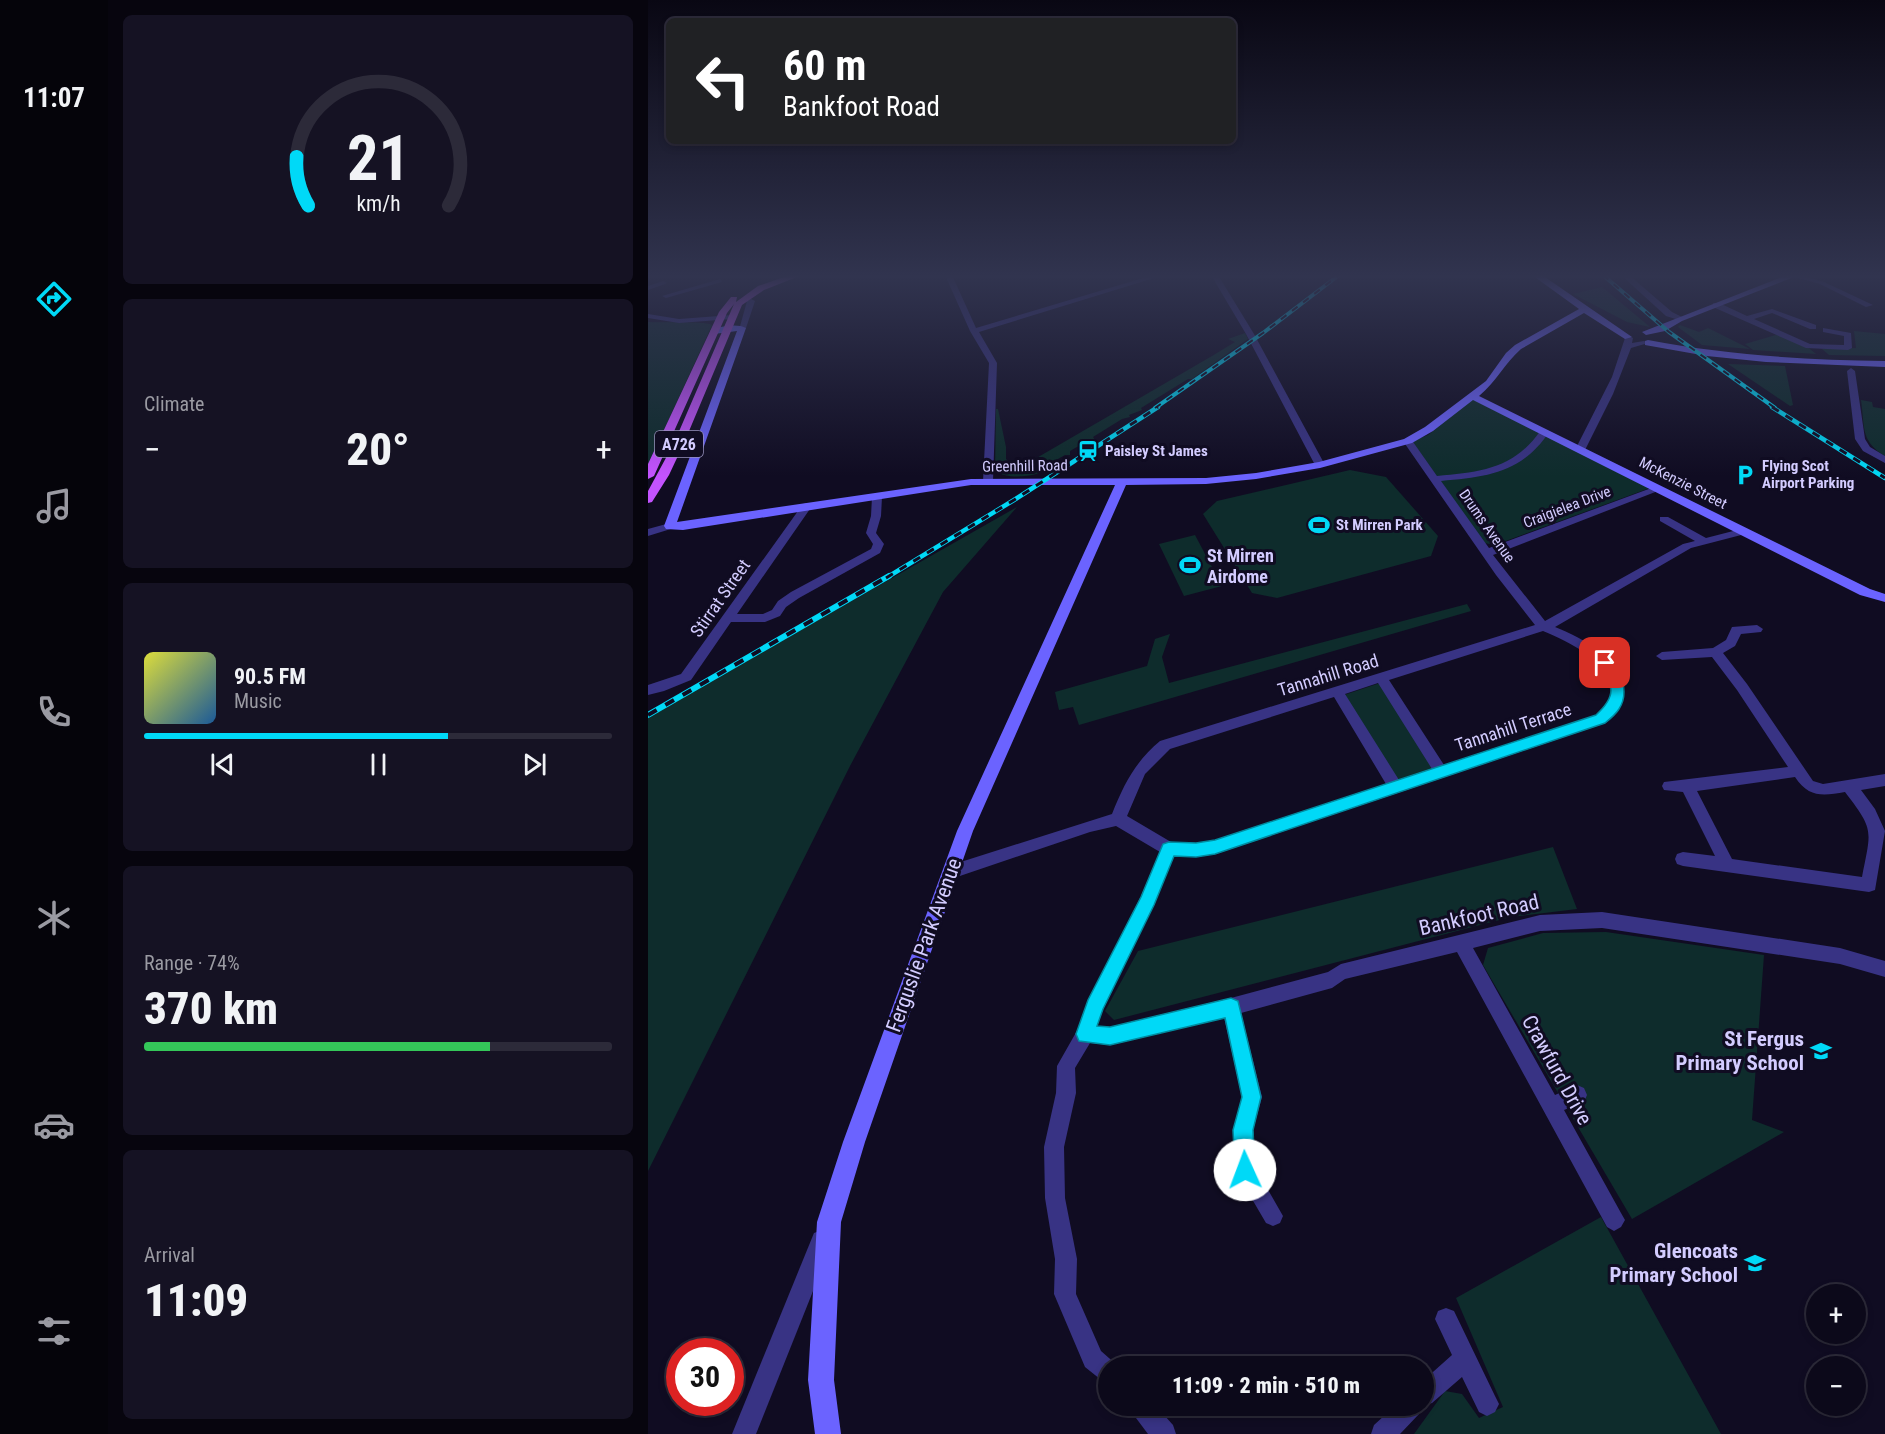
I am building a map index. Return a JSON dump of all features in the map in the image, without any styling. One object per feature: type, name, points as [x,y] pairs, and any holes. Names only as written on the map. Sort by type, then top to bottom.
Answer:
[{"type":"main road","name":"A726","points":[[648,476],[709,342]]},
{"type":"main road","name":"A726","points":[[648,500],[679,443],[722,342]]},
{"type":"street","points":[[648,533],[670,526],[737,342]]},
{"type":"street","points":[[980,342],[993,363],[988,481]]},
{"type":"street","points":[[1254,342],[1320,465]]},
{"type":"street","name":"Greenhill Road","points":[[670,526],[683,526],[988,481],[1222,480],[1320,465],[1408,441],[1449,415],[1489,383],[1509,355],[1526,342]]},
{"type":"street","points":[[1580,450],[1627,342]]},
{"type":"street","points":[[1640,342],[1691,352],[1734,356],[1885,364]]},
{"type":"street","points":[[1646,343],[1655,342]]},
{"type":"street","points":[[1671,342],[1679,346],[1716,350],[1885,359]]},
{"type":"street","points":[[1800,342],[1809,346],[1848,348],[1848,342]]},
{"type":"street","points":[[1851,371],[1860,439],[1866,449],[1885,460]]},
{"type":"street","name":"McKenzie Street","points":[[1472,396],[1741,532],[1865,592],[1884,598]]},
{"type":"street","points":[[1435,479],[1488,472],[1508,466],[1526,455],[1544,432]]},
{"type":"street","name":"Drums Avenue","points":[[1408,441],[1487,553],[1543,627]]},
{"type":"street","name":"Ferguslie Park Avenue","points":[[828,1434],[821,1380],[830,1222],[854,1142],[965,831],[1122,481]]},
{"type":"street","name":"Craigielea Drive","points":[[1487,553],[1658,489]]},
{"type":"street","points":[[729,618],[765,618],[776,614],[782,604],[795,595],[876,551],[879,544],[871,533],[876,516],[877,497]]},
{"type":"street","name":"Stirrat Street","points":[[648,690],[659,688],[686,676],[807,506]]},
{"type":"street","points":[[1664,519],[1704,541]]},
{"type":"street","name":"Tannahill Road","points":[[1118,819],[1132,782],[1143,762],[1165,745],[1338,693],[1543,627],[1558,621],[1686,546],[1741,532]]},
{"type":"street","name":"Tannahill Terrace","points":[[1118,819],[1169,849],[1196,850],[1215,847],[1601,719],[1614,707],[1619,690],[1613,674],[1596,653],[1572,637],[1543,627]]},
{"type":"street","points":[[1662,656],[1715,652],[1731,643],[1736,630],[1757,628]]},
{"type":"street","points":[[1715,652],[1742,687],[1808,785],[1823,790],[1885,780]]},
{"type":"street","name":"Tannahill Terrace","points":[[1382,679],[1442,772]]},
{"type":"street","points":[[1338,693],[1395,786]]},
{"type":"street","points":[[1669,786],[1687,786],[1798,771]]},
{"type":"street","points":[[1687,786],[1726,863]]},
{"type":"street","points":[[1683,859],[1726,863],[1869,885],[1878,832],[1870,813],[1849,786]]},
{"type":"street","points":[[951,872],[1118,819]]},
{"type":"street","points":[[1098,1363],[1093,1359],[1065,1294],[1066,1259],[1054,1198],[1054,1147],[1066,1093],[1066,1066],[1085,1034],[1095,1006],[1148,900],[1169,849]]},
{"type":"street","name":"Bankfoot Road","points":[[1085,1034],[1110,1036],[1231,1007],[1332,979],[1341,972],[1540,923],[1602,920],[1840,956],[1885,969]]},
{"type":"street","name":"Crawfurd Drive","points":[[1461,943],[1614,1220]]},
{"type":"street","points":[[1231,1007],[1252,1097],[1243,1130],[1245,1170],[1273,1216]]},
{"type":"street","points":[[1551,1106],[1577,1095]]},
{"type":"street","points":[[744,1434],[830,1222]]},
{"type":"street","points":[[1446,1318],[1487,1404]]},
{"type":"street","points":[[1434,1386],[1465,1359]]},
{"type":"street","points":[[1149,1416],[1164,1434]]},
{"type":"street","points":[[1383,1434],[1401,1416]]},
{"type":"green space","points":[[648,342],[704,342],[648,465]]},
{"type":"green space","points":[[1235,342],[1244,342],[1192,379],[1188,379],[1141,408],[1142,410],[1129,415],[1130,417],[1122,419],[1093,437],[1095,440],[1092,442],[1089,440],[1070,451],[1070,455],[1065,455],[1049,464],[1054,467],[1041,473],[1016,477],[995,471],[996,409],[998,409],[1006,447],[1006,459],[1012,465],[1021,467]]},
{"type":"green space","points":[[1698,342],[1736,342],[1750,349],[1702,345]]},
{"type":"green space","points":[[1798,342],[1816,354],[1753,350],[1745,344]]},
{"type":"green space","points":[[1855,342],[1885,342],[1885,356],[1829,355],[1822,349],[1856,348]]},
{"type":"green space","points":[[1728,364],[1785,366],[1793,405],[1790,406]]},
{"type":"green space","points":[[1473,399],[1650,488],[1495,545],[1484,543],[1412,441],[1428,435]]},
{"type":"green space","points":[[1861,400],[1872,402],[1873,407],[1885,409],[1885,456],[1867,439]]},
{"type":"green space","name":"St Mirren Park","points":[[1350,470],[1386,477],[1438,536],[1431,556],[1277,598],[1252,593],[1203,514],[1217,501]]},
{"type":"green space","points":[[1017,507],[943,592],[850,766],[648,1171],[648,717]]},
{"type":"green space","name":"St Mirren Airdome","points":[[1195,535],[1222,586],[1184,596],[1159,544]]},
{"type":"green space","points":[[1467,604],[1471,611],[1079,725],[1073,707],[1059,710],[1055,692],[1147,666],[1155,639],[1170,634],[1162,657],[1169,683]]},
{"type":"green space","points":[[1380,683],[1435,769],[1398,781],[1344,695]]},
{"type":"green space","points":[[1553,847],[1577,909],[1511,917],[1114,1020],[1105,1011],[1138,951]]},
{"type":"green space","points":[[1606,932],[1764,955],[1752,1120],[1784,1132],[1632,1219],[1483,965],[1488,948],[1543,933]]},
{"type":"green space","points":[[1601,1217],[1721,1434],[1414,1434],[1427,1416],[1434,1416],[1434,1406],[1445,1391],[1462,1394],[1479,1418],[1503,1407],[1456,1298]]},
{"type":"railway","points":[[1155,408],[1250,342]]},
{"type":"railway","points":[[1683,342],[1775,408]]},
{"type":"railway","points":[[886,578],[1014,500],[1158,407]]},
{"type":"railway","points":[[1772,407],[1885,478]]},
{"type":"railway","points":[[648,715],[889,576]]},
{"type":"place","name":"Paisley St James","points":[[1088,451]]},
{"type":"place","name":"Flying Scot Airport Parking","points":[[1745,475]]},
{"type":"place","name":"St Mirren Park","points":[[1319,525]]},
{"type":"place","name":"St Mirren Airdome","points":[[1190,565]]},
{"type":"place","name":"St Fergus Primary School","points":[[1821,1051]]},
{"type":"place","name":"Glencoats Primary School","points":[[1755,1263]]},
{"type":"route","points":[[1245,1170],[1243,1130],[1252,1097],[1231,1007],[1110,1036],[1097,1037],[1085,1034],[1095,1006],[1148,900],[1169,849],[1196,850],[1215,847],[1601,719],[1614,707],[1619,690],[1613,674],[1605,663]]}]
